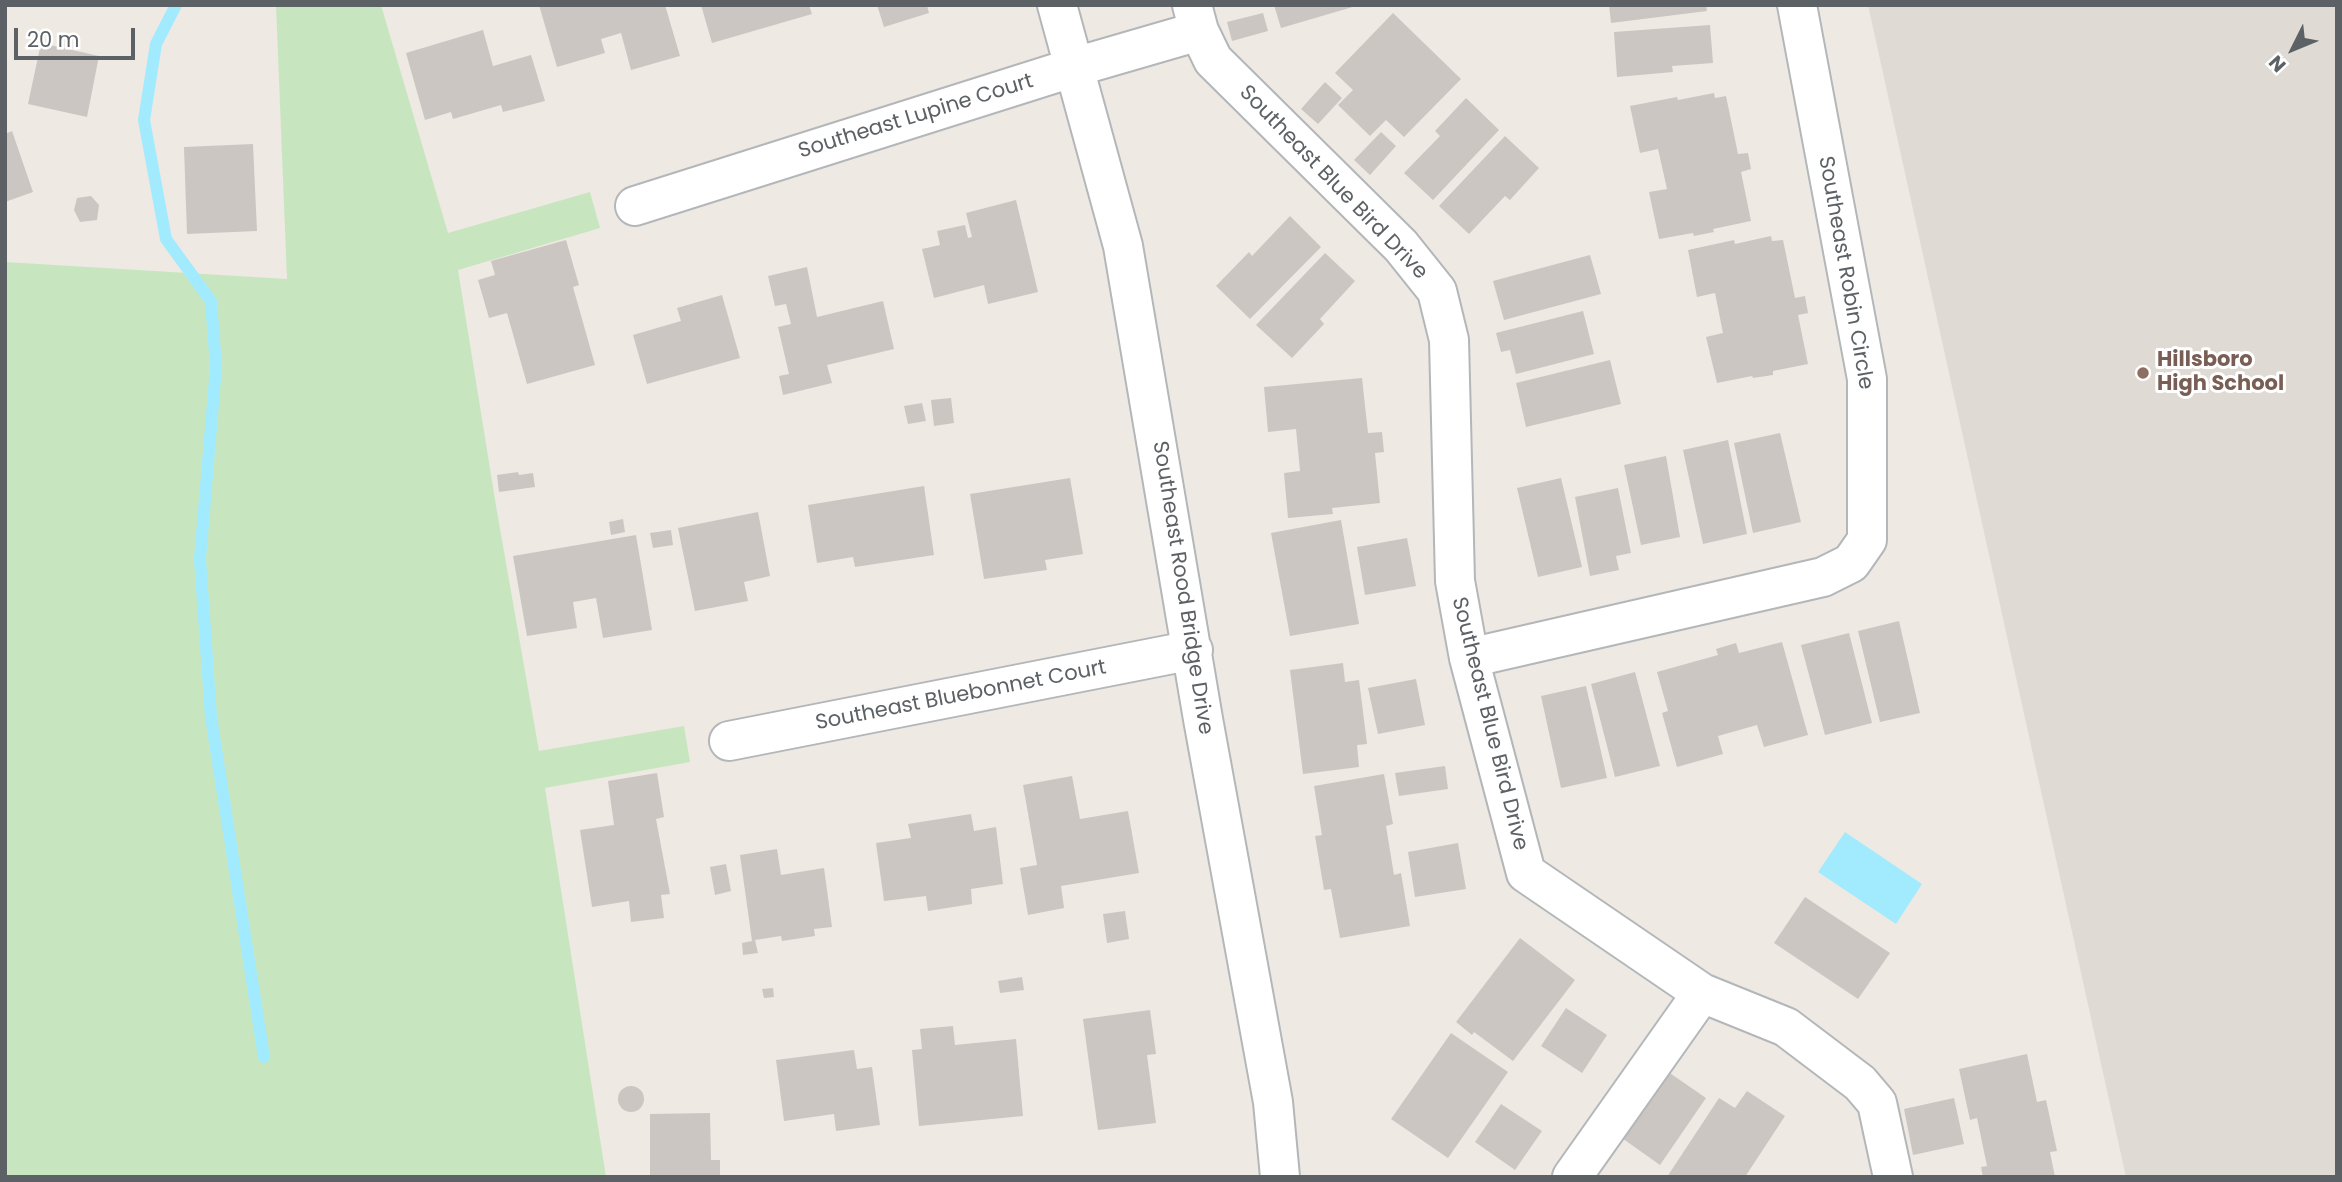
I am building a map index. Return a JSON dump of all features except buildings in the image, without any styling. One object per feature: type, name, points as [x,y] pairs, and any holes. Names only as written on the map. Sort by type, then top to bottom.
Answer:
[{"type":"street","name":"Southeast Rood Bridge Drive","points":[[1057,5],[1123,246],[1203,719],[1273,1101],[1280,1177]]},
{"type":"street","name":"Southeast Robin Circle","points":[[1469,658],[1823,577],[1851,563],[1867,540],[1867,379],[1797,5]]},
{"type":"street","name":"Southeast Lupine Court","points":[[635,206],[1075,67],[1195,18]]},
{"type":"street","name":"Southeast Blue Bird Drive","points":[[1195,18],[1213,60],[1401,246],[1437,291],[1449,340],[1455,582],[1469,658],[1526,873],[1702,993],[1786,1027],[1860,1083],[1877,1103],[1893,1177]]},
{"type":"street","name":"Southeast Bluebonnet Court","points":[[729,741],[1192,650]]},
{"type":"street","points":[[1573,1177],[1702,993]]},
{"type":"shaded area","name":"Hillsboro High School","points":[[1868,5],[2337,5],[2337,1177],[2126,1177]]},
{"type":"green space","points":[[276,5],[381,5],[448,233],[590,192],[600,228],[458,270],[539,751],[684,726],[690,762],[545,788],[606,1177],[5,1177],[5,262],[287,279]]},
{"type":"water","points":[[1845,832],[1922,884],[1896,924],[1818,872]]},
{"type":"waterway","points":[[176,5],[156,44],[144,120],[166,239],[211,301],[216,367],[200,559],[211,717],[264,1057]]},
{"type":"place","name":"Hillsboro High School","points":[[2143,373]]}]
